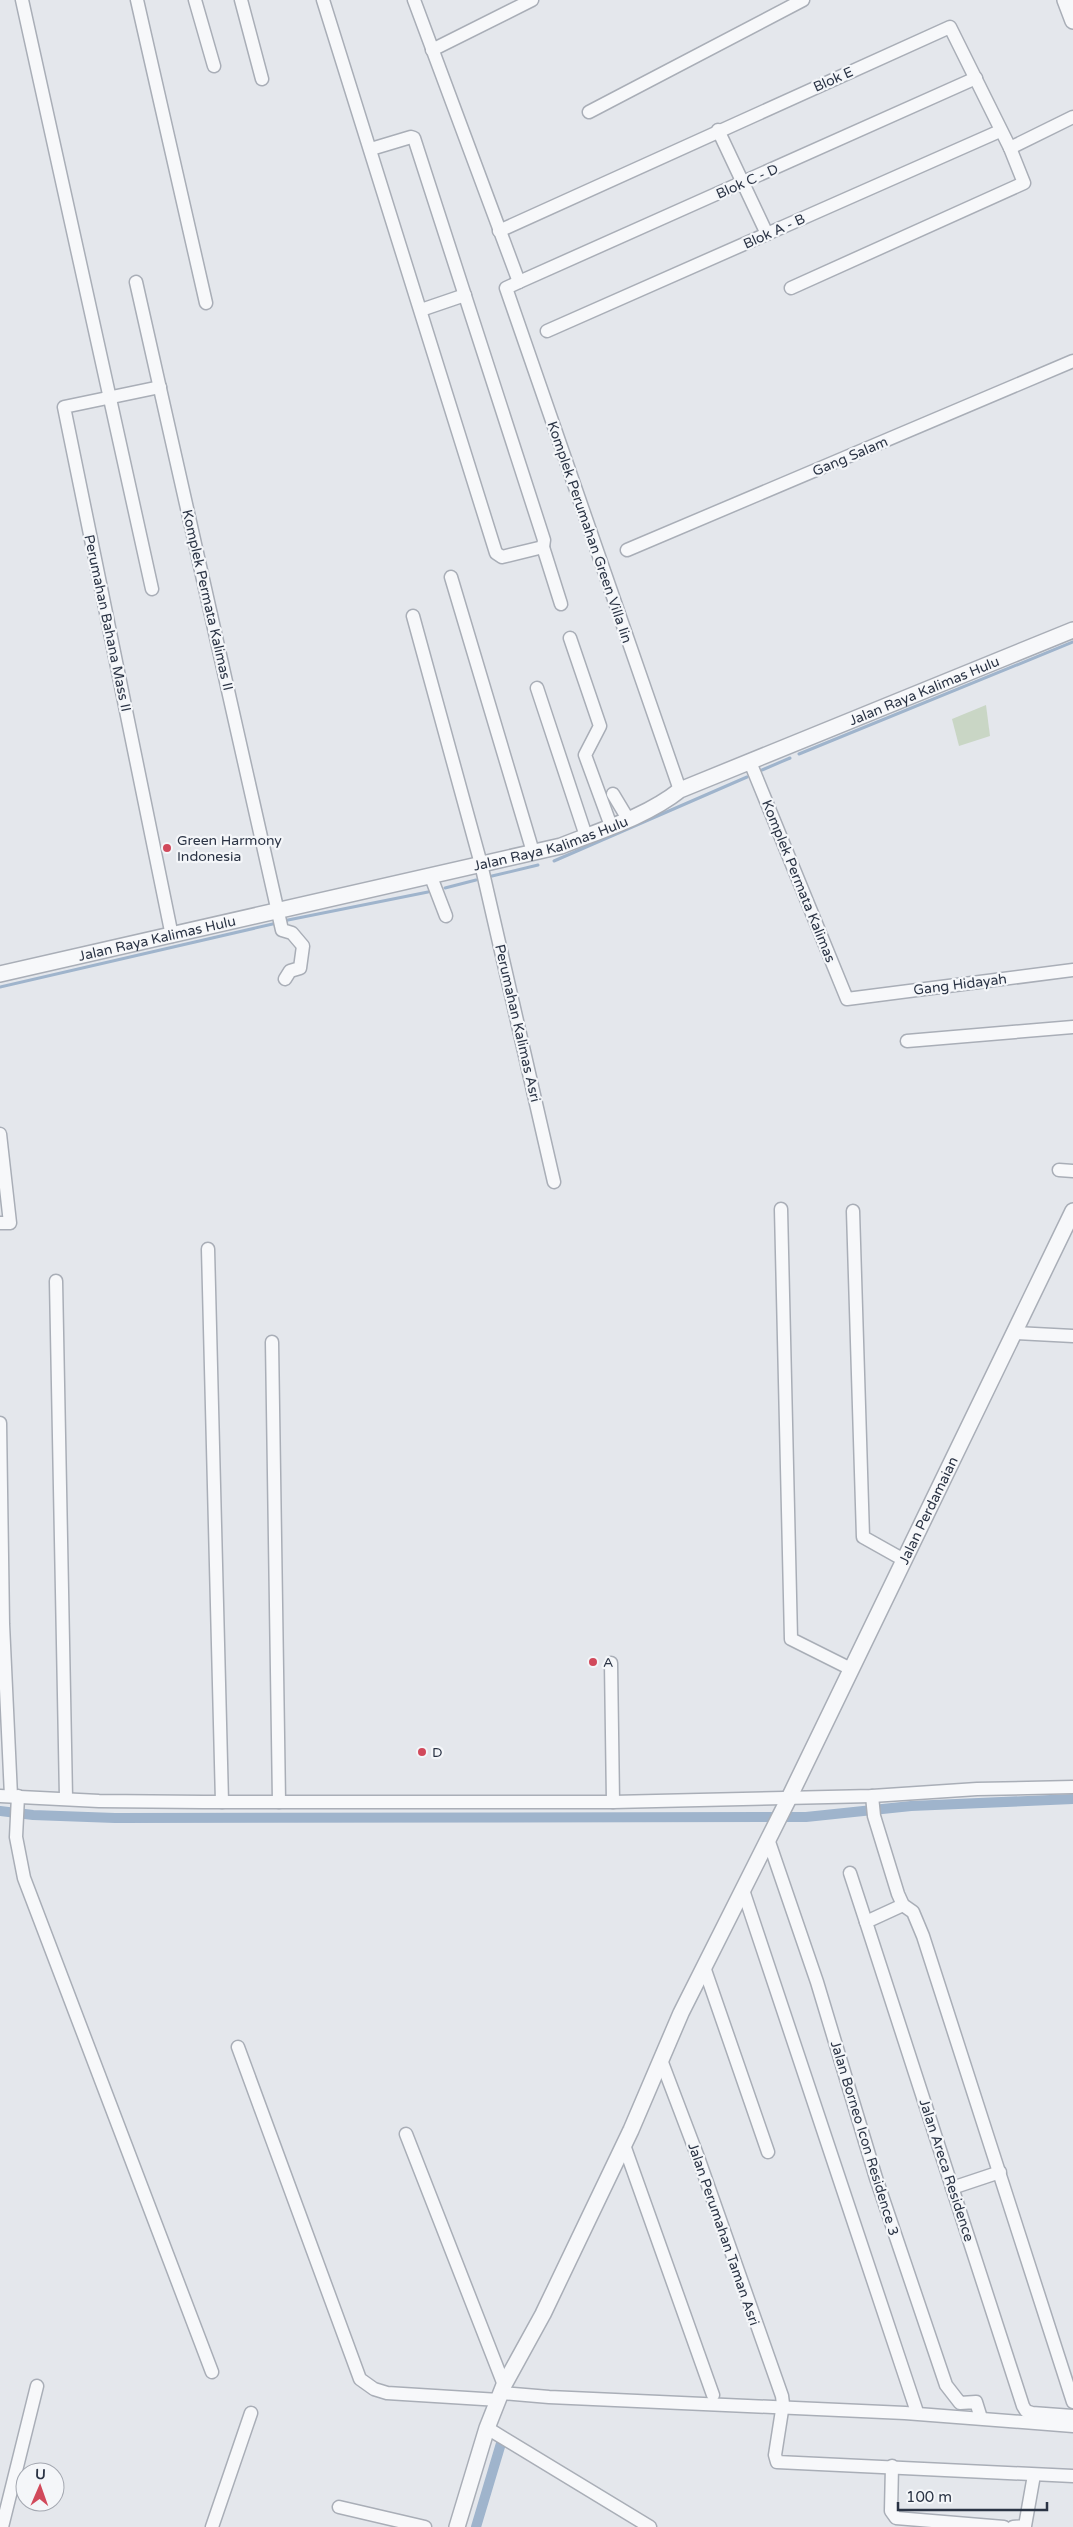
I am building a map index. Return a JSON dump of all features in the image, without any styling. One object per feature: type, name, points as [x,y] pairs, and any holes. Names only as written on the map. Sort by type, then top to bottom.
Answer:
[{"type":"street","points":[[22,0],[152,589]]},
{"type":"street","points":[[136,0],[206,303]]},
{"type":"street","points":[[195,0],[214,66]]},
{"type":"street","points":[[241,0],[262,80]]},
{"type":"street","points":[[323,0],[496,553],[502,556],[543,547]]},
{"type":"street","points":[[414,0],[518,281]]},
{"type":"street","points":[[432,50],[532,0]]},
{"type":"street","points":[[589,112],[803,0]]},
{"type":"street","name":"Blok E","points":[[499,231],[718,130],[949,27],[954,30],[976,78]]},
{"type":"street","points":[[791,288],[1024,183],[1010,148],[1000,131],[976,78]]},
{"type":"street","name":"Blok C - D","points":[[518,281],[976,78]]},
{"type":"street","points":[[1010,148],[1073,117]]},
{"type":"street","points":[[718,130],[767,234]]},
{"type":"street","name":"Blok A - B","points":[[547,331],[1000,131]]},
{"type":"street","points":[[371,149],[414,138],[544,540],[543,547],[561,604]]},
{"type":"street","name":"Komplek Perumahan Green Villa Iin","points":[[518,281],[506,288],[680,790]]},
{"type":"street","name":"Komplek Permata Kalimas II","points":[[136,282],[280,919]]},
{"type":"street","points":[[421,310],[465,295]]},
{"type":"street","name":"Gang Salam","points":[[626,550],[1073,361]]},
{"type":"street","name":"Perumahan Bahana Mass II","points":[[160,387],[64,407],[172,936]]},
{"type":"street","points":[[451,577],[533,852]]},
{"type":"street","name":"Perumahan Kalimas Asri","points":[[414,616],[481,864],[554,1182]]},
{"type":"street","name":"Jalan Raya Kalimas Hulu","points":[[0,974],[172,936],[280,919],[481,864],[561,846],[628,819],[667,800],[680,790],[913,693],[1073,630]]},
{"type":"street","points":[[570,638],[600,726],[585,755],[611,826]]},
{"type":"street","points":[[537,688],[586,836]]},
{"type":"street","name":"Komplek Permata Kalimas","points":[[750,762],[847,999]]},
{"type":"street","points":[[612,794],[628,819]]},
{"type":"street","points":[[431,877],[446,916]]},
{"type":"street","points":[[280,919],[282,930],[292,933],[302,946],[300,968],[290,971],[286,979]]},
{"type":"street","name":"Gang Hidayah","points":[[847,999],[1073,970]]},
{"type":"street","points":[[908,1041],[1073,1027]]},
{"type":"street","points":[[0,1134],[10,1223],[0,1223]]},
{"type":"street","points":[[1059,1170],[1073,1171]]},
{"type":"street","points":[[781,1209],[791,1639],[852,1669]]},
{"type":"street","points":[[853,1211],[863,1538],[904,1560]]},
{"type":"street","name":"Jalan Perdamaian","points":[[457,2527],[494,2433],[502,2393],[543,2314],[624,2145],[681,2013],[852,1669],[1015,1333],[1069,1229],[1073,1211]]},
{"type":"street","points":[[208,1249],[222,1802]]},
{"type":"street","points":[[56,1281],[66,1798]]},
{"type":"street","points":[[1015,1333],[1073,1336]]},
{"type":"street","points":[[272,1342],[279,1802]]},
{"type":"street","points":[[0,1423],[4,1624],[11,1798],[24,1878],[212,2372]]},
{"type":"street","points":[[610,1663],[614,1802]]},
{"type":"street","points":[[11,1798],[222,1802],[786,1803],[873,1806],[977,1789],[1073,1787]]},
{"type":"street","points":[[873,1806],[902,1905],[913,1912],[924,1936],[1073,2402]]},
{"type":"street","name":"Jalan Borneo Icon Residence 3","points":[[768,1839],[816,1982],[876,2178],[946,2385],[960,2403],[976,2402],[982,2418]]},
{"type":"street","name":"Jalan Areca Residence","points":[[850,1874],[1025,2410],[1032,2413],[1073,2416]]},
{"type":"street","points":[[743,1890],[916,2409]]},
{"type":"street","points":[[866,1922],[902,1905]]},
{"type":"street","points":[[704,1967],[768,2152]]},
{"type":"street","points":[[238,2047],[360,2379],[374,2389],[387,2393],[502,2393],[549,2397],[982,2418],[1073,2426]]},
{"type":"street","name":"Jalan Perumahan Taman Asri","points":[[661,2060],[699,2160],[782,2396],[782,2408],[774,2455],[777,2462],[782,2464],[892,2466]]},
{"type":"street","points":[[406,2134],[502,2393]]},
{"type":"street","points":[[624,2145],[713,2395]]},
{"type":"street","points":[[952,2188],[1000,2172]]},
{"type":"street","points":[[2,2527],[37,2386]]},
{"type":"street","points":[[212,2527],[250,2413]]},
{"type":"street","points":[[494,2433],[650,2527]]},
{"type":"street","points":[[1004,2527],[896,2518],[891,2511],[892,2466],[1073,2476]]},
{"type":"street","points":[[1013,2527],[1024,2527],[1034,2475]]},
{"type":"street","points":[[339,2508],[425,2527]]},
{"type":"green space","points":[[986,705],[990,736],[959,746],[952,719]]},
{"type":"waterway","points":[[799,754],[1073,642]]},
{"type":"waterway","points":[[762,770],[790,758]]},
{"type":"waterway","points":[[554,861],[747,777]]},
{"type":"waterway","points":[[492,876],[538,865]]},
{"type":"waterway","points":[[445,888],[476,880]]},
{"type":"waterway","points":[[283,921],[428,892]]},
{"type":"waterway","points":[[0,987],[277,923]]},
{"type":"waterway","points":[[0,1811],[33,1815],[115,1818],[806,1817],[911,1806],[1073,1799]]},
{"type":"waterway","points":[[476,2527],[502,2440]]},
{"type":"place","name":"Green Harmony Indonesia","points":[[167,848]]},
{"type":"place","name":"A","points":[[593,1662]]},
{"type":"place","name":"D","points":[[422,1752]]}]
